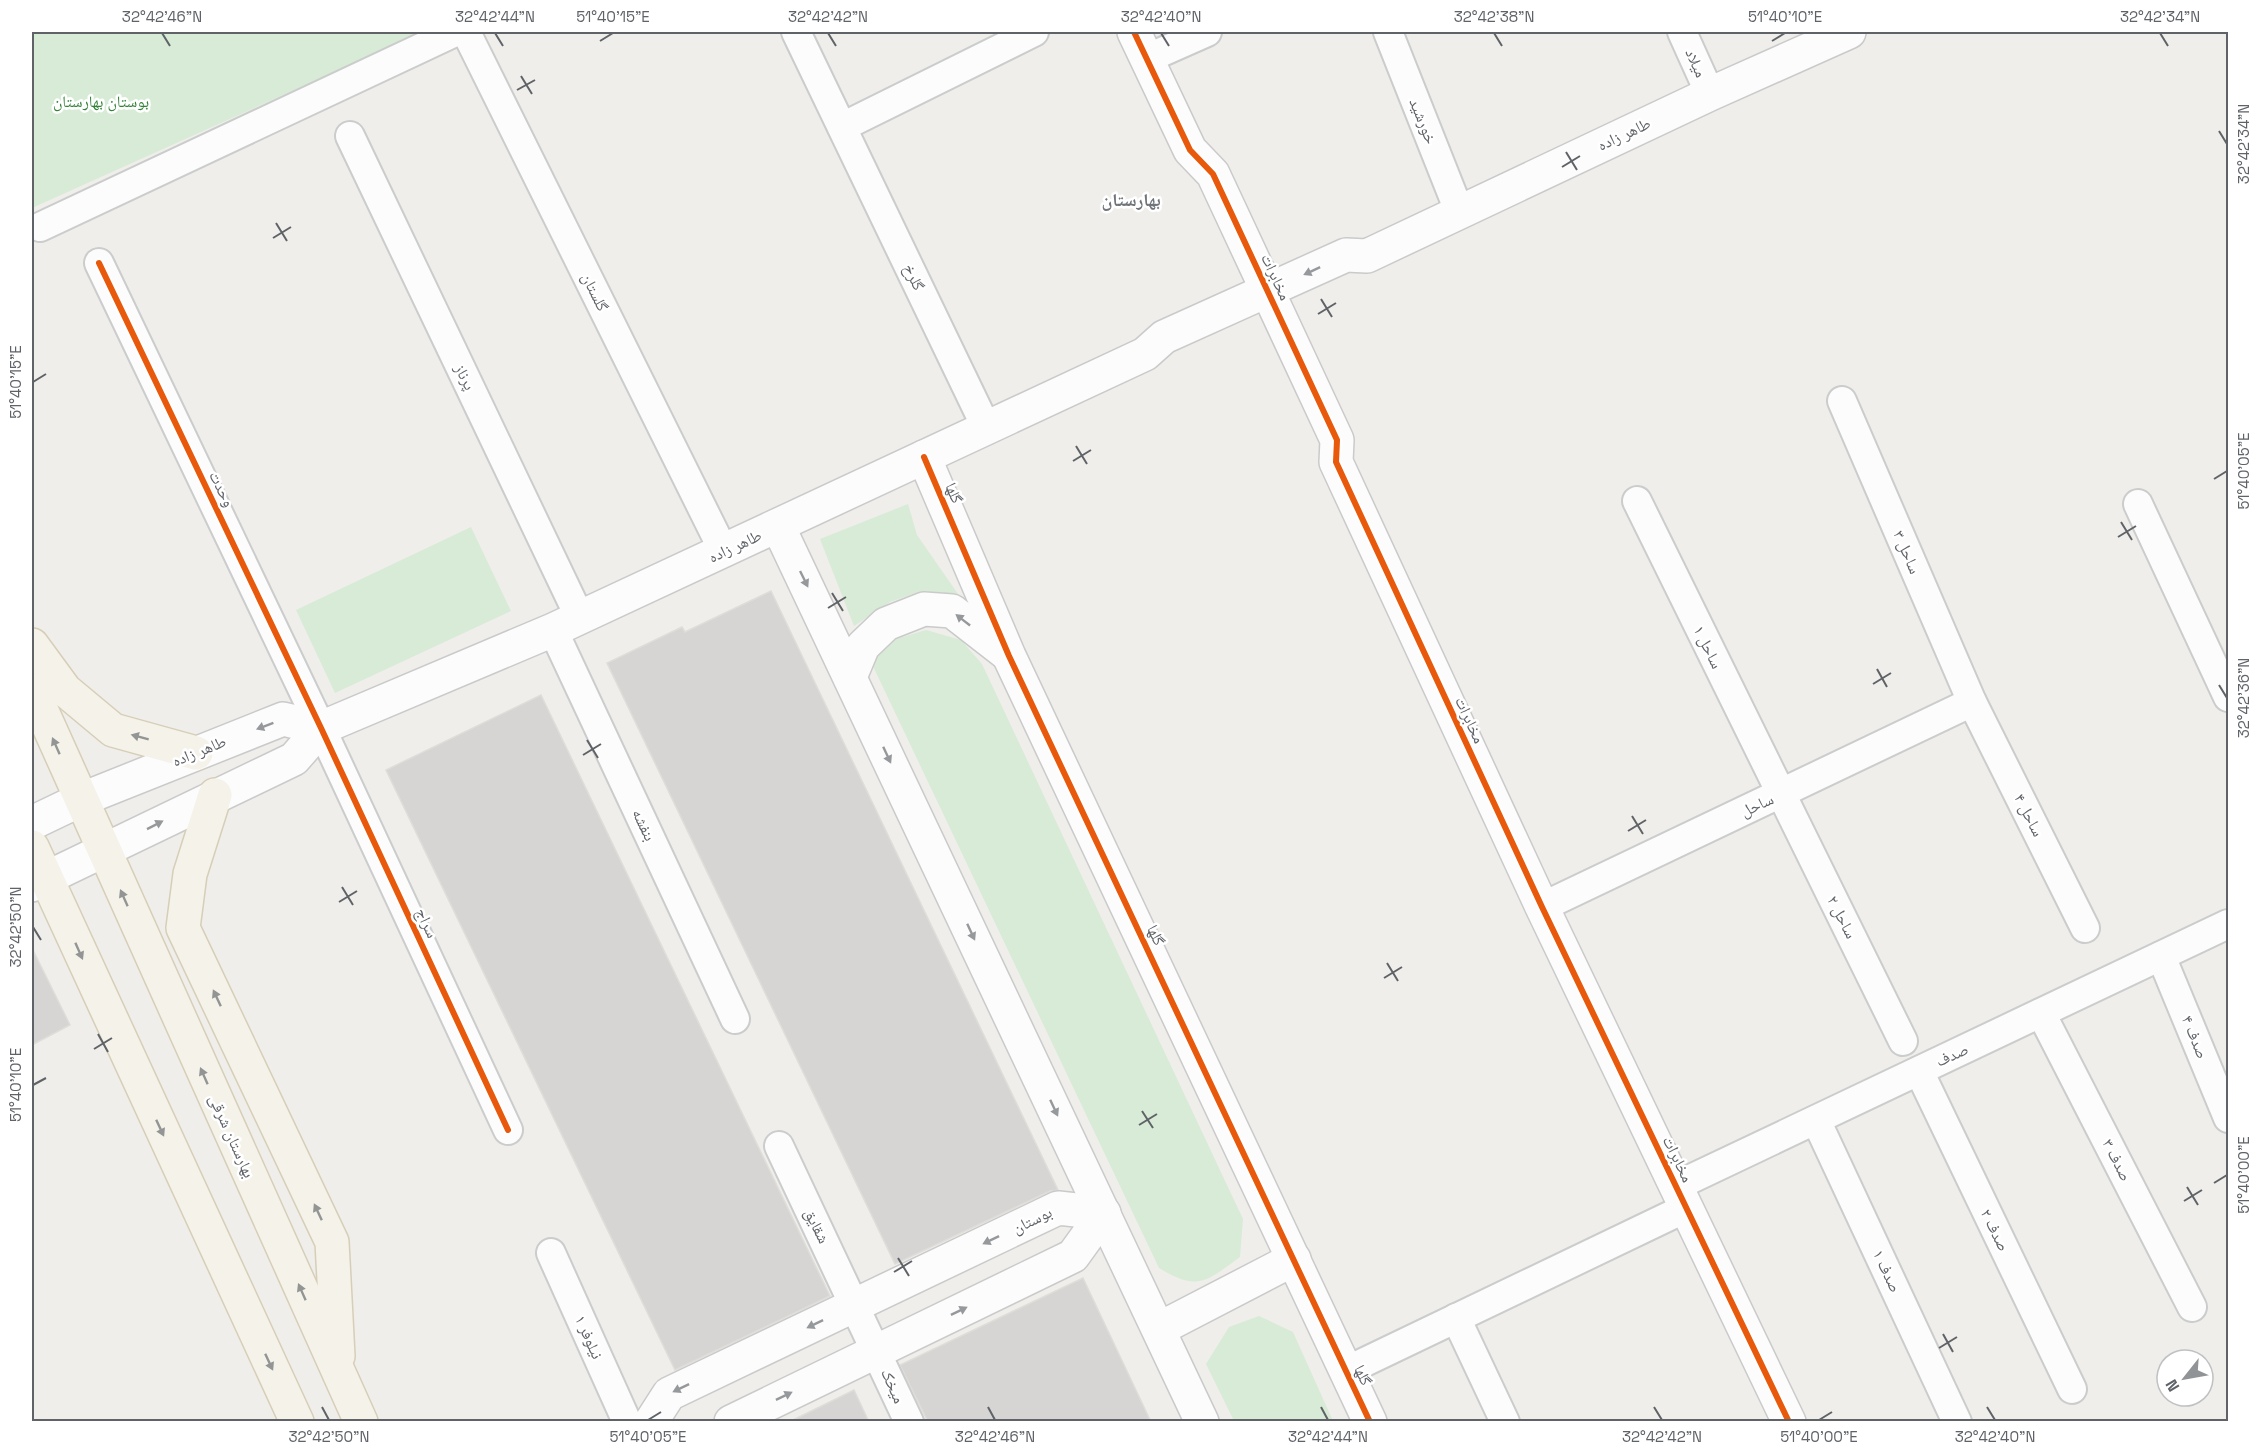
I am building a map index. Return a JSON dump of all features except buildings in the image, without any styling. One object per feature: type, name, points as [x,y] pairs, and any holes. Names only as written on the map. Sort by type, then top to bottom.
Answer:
[{"type":"main road","points":[[32,645],[65,690],[113,730],[196,753]]},
{"type":"main road","points":[[32,689],[103,851]]},
{"type":"main road","points":[[215,795],[190,874],[183,928],[332,1242],[338,1372]]},
{"type":"main road","points":[[32,848],[39,882],[293,1420]]},
{"type":"main road","name":"بهارستان شرقی","points":[[103,851],[361,1422]]},
{"type":"street","points":[[40,227],[455,32]]},
{"type":"street","name":"گلستان","points":[[466,32],[723,552]]},
{"type":"street","name":"گلرخ","points":[[796,32],[986,427]]},
{"type":"street","points":[[842,127],[1034,32]]},
{"type":"street","points":[[1140,45],[1207,32]]},
{"type":"street","name":"خورشید","points":[[1388,32],[1459,211]]},
{"type":"street","name":"میلاد","points":[[1682,32],[1710,94]]},
{"type":"street","name":"طاهر زاده","points":[[39,882],[215,795],[294,759],[321,728],[567,624],[1144,354],[1171,356],[1262,306],[1356,273],[1367,256],[1459,211],[1849,32]]},
{"type":"street","name":"مخابرات","points":[[1140,45],[1190,150],[1213,174],[1319,451],[1336,462],[1542,907],[1789,1422]]},
{"type":"street","name":"پرناز","points":[[350,135],[567,624]]},
{"type":"street","name":"وحدت","points":[[99,263],[321,728]]},
{"type":"street","name":"ساحل ۳","points":[[1842,401],[1972,702]]},
{"type":"street","name":"گلها","points":[[924,457],[1009,656],[1370,1422]]},
{"type":"street","name":"ساحل ۱","points":[[1637,501],[1780,794]]},
{"type":"street","points":[[2138,504],[2228,695]]},
{"type":"street","points":[[778,526],[1202,1422]]},
{"type":"street","points":[[850,677],[864,646],[886,624],[924,609],[952,611],[1009,656]]},
{"type":"street","name":"بنفشه","points":[[567,624],[735,1019]]},
{"type":"street","name":"ساحل","points":[[1542,907],[1972,702]]},
{"type":"street","name":"ساحل ۴","points":[[1972,702],[2085,928]]},
{"type":"street","name":"طاهر زاده","points":[[32,823],[80,800],[283,718],[321,728]]},
{"type":"street","name":"سراج","points":[[321,728],[508,1130]]},
{"type":"street","name":"ساحل ۲","points":[[1780,794],[1904,1041]]},
{"type":"street","name":"صدف","points":[[1346,1371],[1456,1318],[1681,1197],[1816,1120],[2229,924]]},
{"type":"street","name":"صدف ۴","points":[[2162,956],[2229,1119]]},
{"type":"street","name":"صدف ۳","points":[[2041,1013],[2192,1307]]},
{"type":"street","name":"صدف ۲","points":[[1919,1071],[2072,1389]]},
{"type":"street","name":"صدف ۱","points":[[1816,1120],[1957,1422]]},
{"type":"street","name":"شقایق","points":[[779,1146],[877,1351]]},
{"type":"street","name":"بوستان","points":[[651,1422],[669,1394],[1058,1208],[1104,1213]]},
{"type":"street","points":[[723,1368],[739,1418],[1072,1256],[1104,1213]]},
{"type":"street","name":"نیلوفر ۱","points":[[551,1253],[627,1422]]},
{"type":"street","points":[[1159,1329],[1294,1259]]},
{"type":"street","points":[[1456,1318],[1505,1422]]},
{"type":"street","name":"میخک","points":[[877,1351],[909,1422]]},
{"type":"green space","name":"بوستان بهارستان","points":[[32,32],[423,32],[32,208]]},
{"type":"green space","points":[[908,504],[917,535],[958,594],[921,591],[890,602],[854,626],[820,539]]},
{"type":"green space","points":[[471,527],[511,611],[335,693],[296,610]]},
{"type":"green space","points":[[926,630],[961,640],[982,664],[1243,1219],[1240,1257],[1210,1277],[1193,1281],[1183,1280],[1159,1268],[871,662],[896,639]]},
{"type":"green space","points":[[1259,1316],[1293,1332],[1333,1421],[1234,1421],[1206,1364],[1229,1327]]},
{"type":"cycle path","points":[[1134,32],[1190,150],[1213,174],[1337,440],[1336,462],[1542,907],[1789,1422]]},
{"type":"cycle path","points":[[99,263],[321,728],[508,1130]]},
{"type":"cycle path","points":[[924,457],[1009,656],[1370,1422]]},
{"type":"district","name":"بهارستان","points":[[1131,199]]}]
